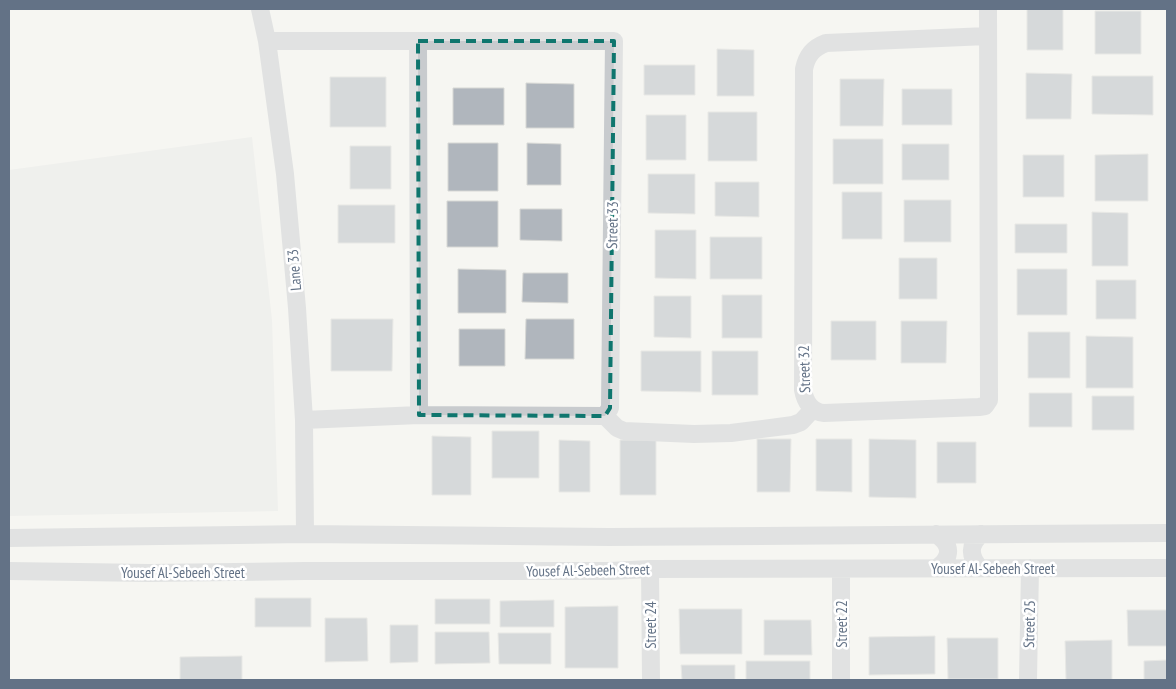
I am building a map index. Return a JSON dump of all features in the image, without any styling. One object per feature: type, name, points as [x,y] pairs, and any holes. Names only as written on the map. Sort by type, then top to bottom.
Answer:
[{"type":"street","name":"Lane 33","points":[[260,9],[268,42],[285,174],[297,308],[304,420],[305,534]]},
{"type":"street","name":"Street 32","points":[[987,36],[826,43],[814,49],[809,55],[804,69],[802,390],[805,399],[812,409],[818,412],[979,407],[985,406],[989,400],[988,9]]},
{"type":"street","name":"Street 33","points":[[268,42],[614,42],[610,408],[605,416]]},
{"type":"street","points":[[418,42],[419,415]]},
{"type":"street","points":[[304,420],[419,415],[605,416],[613,425],[624,431],[694,434],[731,433],[793,425],[801,422],[812,409]]},
{"type":"street","points":[[9,538],[305,534],[618,537],[1167,533]]},
{"type":"street","points":[[936,534],[943,539],[948,555],[944,563],[936,568]]},
{"type":"street","points":[[980,568],[974,562],[972,547],[975,539],[981,534]]},
{"type":"street","name":"Street 22","points":[[841,568],[841,680]]},
{"type":"street","name":"Street 25","points":[[1028,680],[1030,568]]},
{"type":"street","name":"Yousef Al-Sebeeh Street","points":[[9,572],[1167,568]]},
{"type":"street","name":"Street 24","points":[[650,569],[651,680]]},
{"type":"highlighted area","points":[[418,41],[614,41],[610,408],[605,416],[419,415]]},
{"type":"shaded area","points":[[252,137],[272,320],[278,511],[9,516],[9,170]]},
{"type":"building","points":[[1027,9],[1063,9],[1063,50],[1027,50]]},
{"type":"building","points":[[1095,11],[1141,11],[1141,54],[1095,54]]},
{"type":"building","points":[[717,49],[754,50],[754,96],[717,96]]},
{"type":"building","points":[[644,65],[695,65],[695,95],[644,95]]},
{"type":"building","points":[[1026,73],[1072,74],[1071,119],[1026,119]]},
{"type":"building","points":[[1092,76],[1153,76],[1153,115],[1092,114]]},
{"type":"building","points":[[330,77],[386,77],[386,127],[330,127]]},
{"type":"building","points":[[840,79],[884,79],[883,126],[840,126]]},
{"type":"building","points":[[526,83],[574,84],[574,128],[526,128]]},
{"type":"building","points":[[453,88],[504,88],[504,125],[453,125]]},
{"type":"building","points":[[902,89],[952,89],[952,125],[902,125]]},
{"type":"building","points":[[708,112],[757,112],[757,161],[708,161]]},
{"type":"building","points":[[646,115],[686,115],[686,160],[646,160]]},
{"type":"building","points":[[833,139],[883,139],[883,184],[833,184]]},
{"type":"building","points":[[448,143],[498,143],[498,191],[448,191]]},
{"type":"building","points":[[527,143],[561,144],[561,185],[527,185]]},
{"type":"building","points":[[902,144],[949,144],[949,180],[902,180]]},
{"type":"building","points":[[350,146],[391,146],[391,189],[350,189]]},
{"type":"building","points":[[1148,154],[1148,201],[1095,201],[1095,155]]},
{"type":"building","points":[[1023,155],[1064,155],[1064,197],[1023,197]]},
{"type":"building","points":[[648,174],[695,174],[695,214],[648,213]]},
{"type":"building","points":[[715,182],[759,182],[759,217],[715,216]]},
{"type":"building","points":[[842,192],[882,192],[882,239],[842,239]]},
{"type":"building","points":[[904,200],[951,200],[951,242],[904,242]]},
{"type":"building","points":[[447,201],[498,201],[498,247],[447,247]]},
{"type":"building","points":[[338,205],[395,205],[395,243],[338,243]]},
{"type":"building","points":[[520,209],[562,209],[562,241],[520,240]]},
{"type":"building","points":[[1092,212],[1128,213],[1128,266],[1092,266]]},
{"type":"building","points":[[1015,224],[1067,224],[1067,253],[1015,253]]},
{"type":"building","points":[[655,230],[696,230],[696,279],[655,278]]},
{"type":"building","points":[[710,237],[762,237],[762,279],[710,279]]},
{"type":"building","points":[[899,258],[937,258],[937,299],[899,299]]},
{"type":"building","points":[[458,269],[506,270],[506,313],[458,313]]},
{"type":"building","points":[[1017,269],[1067,269],[1067,315],[1017,315]]},
{"type":"building","points":[[523,273],[568,273],[568,303],[522,302]]},
{"type":"building","points":[[1096,280],[1136,280],[1136,319],[1096,319]]},
{"type":"building","points":[[722,295],[762,295],[762,338],[722,338]]},
{"type":"building","points":[[654,296],[691,296],[691,338],[654,337]]},
{"type":"building","points":[[331,319],[393,319],[392,371],[331,371]]},
{"type":"building","points":[[526,319],[574,319],[574,359],[525,359]]},
{"type":"building","points":[[831,321],[876,321],[876,360],[831,360]]},
{"type":"building","points":[[901,321],[947,321],[946,363],[901,363]]},
{"type":"building","points":[[459,329],[505,329],[505,366],[459,366]]},
{"type":"building","points":[[1028,332],[1070,332],[1070,378],[1028,378]]},
{"type":"building","points":[[1086,336],[1133,337],[1133,388],[1086,388]]},
{"type":"building","points":[[641,351],[701,351],[701,392],[641,391]]},
{"type":"building","points":[[712,351],[758,351],[758,395],[712,395]]},
{"type":"building","points":[[1029,393],[1072,393],[1072,427],[1029,427]]},
{"type":"building","points":[[1092,396],[1134,396],[1134,430],[1092,430]]},
{"type":"building","points":[[492,431],[539,431],[539,478],[492,478]]},
{"type":"building","points":[[432,436],[471,437],[471,495],[432,495]]},
{"type":"building","points":[[757,439],[791,439],[790,492],[757,492]]},
{"type":"building","points":[[816,439],[852,439],[852,492],[816,491]]},
{"type":"building","points":[[869,439],[916,440],[916,498],[869,497]]},
{"type":"building","points":[[559,440],[590,441],[590,492],[559,492]]},
{"type":"building","points":[[620,440],[656,440],[656,495],[620,495]]},
{"type":"building","points":[[937,442],[976,442],[976,483],[937,483]]},
{"type":"building","points":[[255,598],[311,598],[311,627],[255,627]]},
{"type":"building","points":[[435,599],[490,599],[490,624],[435,624]]},
{"type":"building","points":[[554,600],[554,627],[500,627],[500,601]]},
{"type":"building","points":[[618,606],[618,668],[565,668],[565,607]]},
{"type":"building","points":[[679,609],[742,609],[742,654],[680,654]]},
{"type":"building","points":[[1127,610],[1167,610],[1167,646],[1128,646]]},
{"type":"building","points":[[325,618],[367,618],[368,661],[325,662]]},
{"type":"building","points":[[764,620],[811,620],[812,655],[764,655]]},
{"type":"building","points":[[390,625],[418,625],[418,662],[390,663]]},
{"type":"building","points":[[435,632],[489,632],[490,663],[435,664]]},
{"type":"building","points":[[498,633],[551,633],[551,664],[499,664]]},
{"type":"building","points":[[935,636],[935,674],[869,675],[869,637]]},
{"type":"building","points":[[947,638],[998,638],[998,679],[948,679]]},
{"type":"building","points":[[1112,640],[1112,680],[1066,680],[1065,641]]},
{"type":"building","points":[[242,656],[242,680],[180,680],[180,657]]},
{"type":"building","points":[[1167,660],[1167,680],[1144,680],[1144,661]]},
{"type":"building","points":[[746,661],[810,661],[810,680],[746,680]]},
{"type":"building","points":[[681,665],[735,665],[735,680],[682,680]]}]
